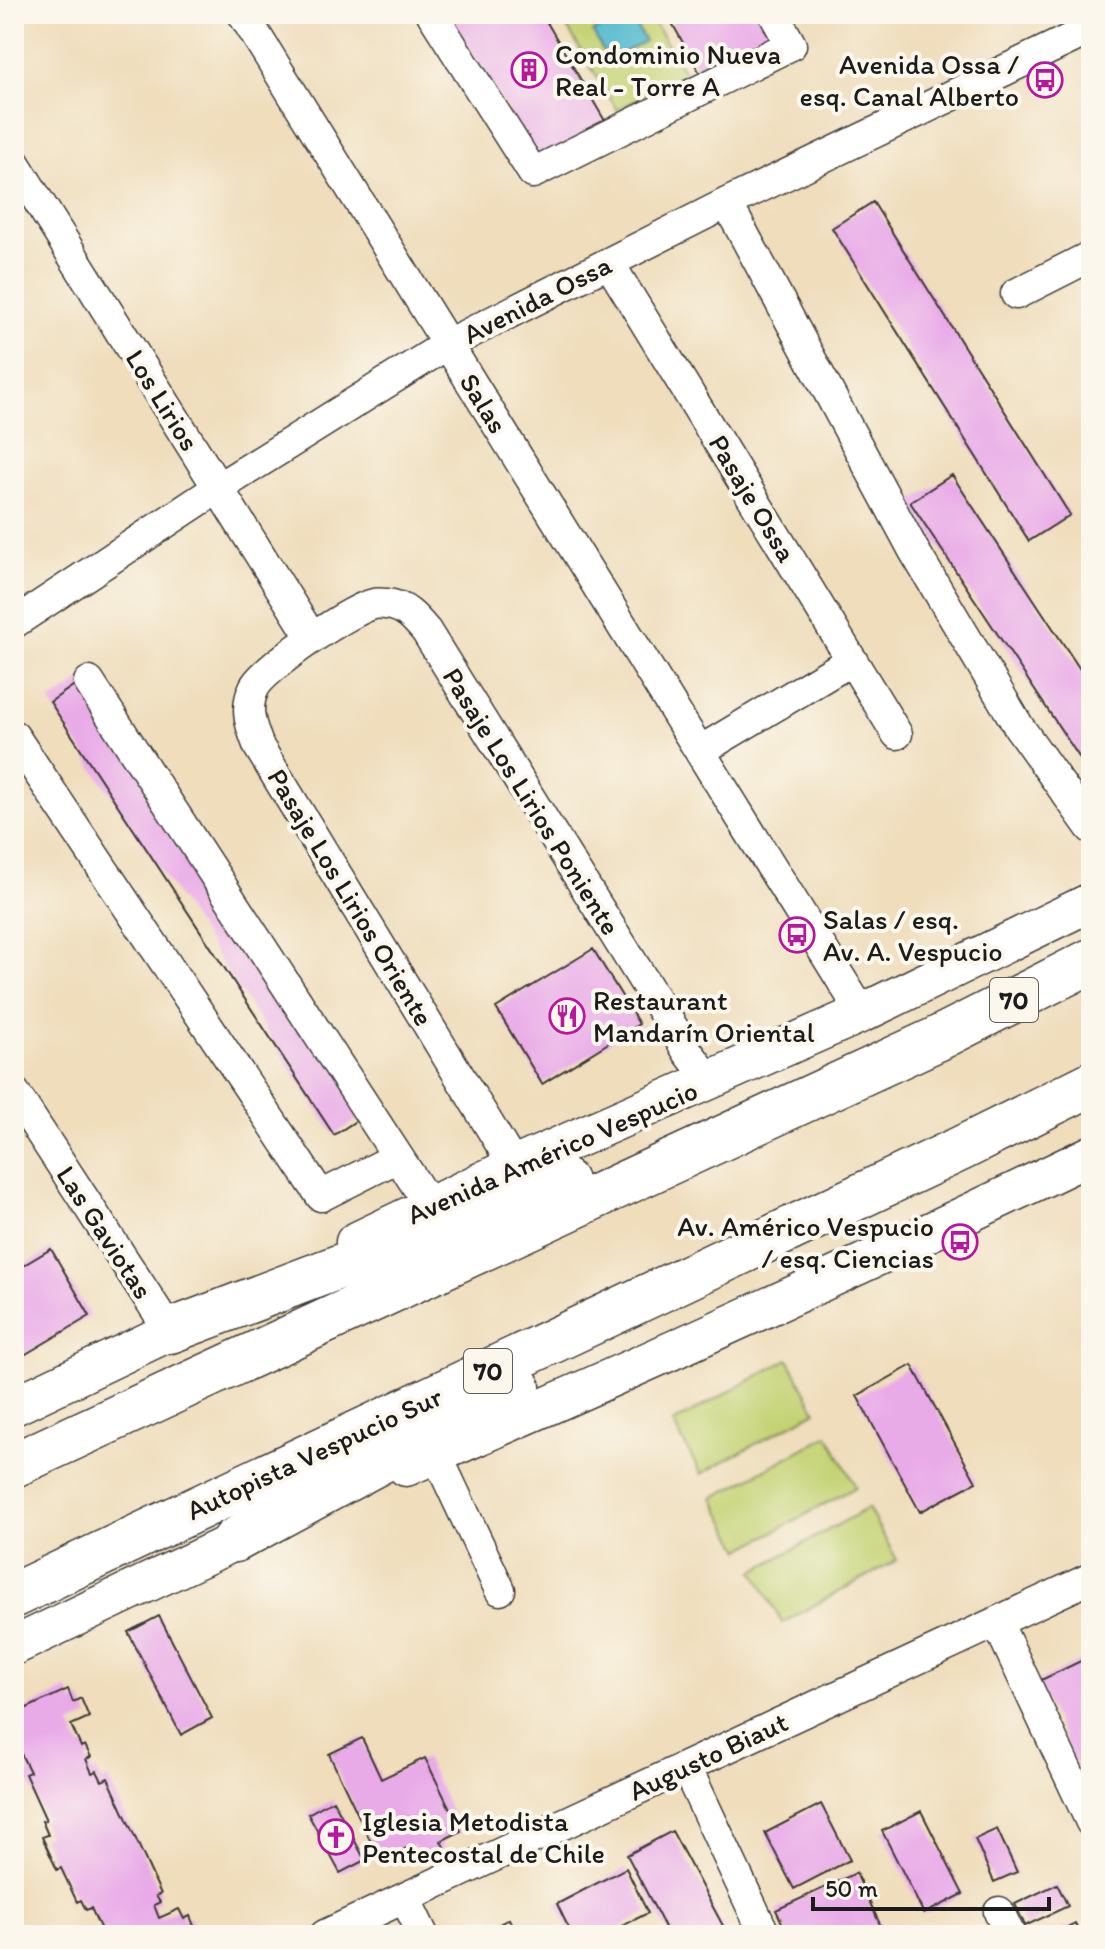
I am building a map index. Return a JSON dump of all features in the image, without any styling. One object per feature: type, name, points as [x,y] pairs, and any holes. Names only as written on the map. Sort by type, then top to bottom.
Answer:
[{"type":"highway","name":"70","points":[[14,1465],[937,1039],[1091,961]]},
{"type":"highway","points":[[170,1331],[937,1039]]},
{"type":"highway","name":"Autopista Vespucio Sur","points":[[14,1595],[962,1148],[1091,1084]]},
{"type":"highway","points":[[235,1540],[962,1148]]},
{"type":"main road","name":"Avenida Américo Vespucio","points":[[14,1406],[514,1166],[862,1013],[1091,902]]},
{"type":"main road","points":[[14,1646],[235,1540],[601,1383],[836,1277],[1091,1155]]},
{"type":"street","name":"Salas","points":[[243,14],[862,1013]]},
{"type":"street","points":[[432,14],[533,173],[791,45],[774,14]]},
{"type":"street","name":"Avenida Ossa","points":[[14,623],[218,488],[448,344],[727,203],[1091,29]]},
{"type":"street","name":"Los Lirios","points":[[14,162],[312,638]]},
{"type":"street","points":[[727,203],[913,549],[1019,727],[1091,828]]},
{"type":"street","points":[[1016,294],[1091,256]]},
{"type":"street","name":"Pasaje Ossa","points":[[609,263],[897,734]]},
{"type":"street","name":"Pasaje Los Lirios Poniente","points":[[312,638],[373,604],[390,604],[404,609],[416,619],[688,1052],[710,1081]]},
{"type":"street","name":"Pasaje Los Lirios Oriente","points":[[312,638],[269,669],[255,686],[248,704],[249,724],[259,747],[514,1166]]},
{"type":"street","points":[[700,751],[852,660]]},
{"type":"street","points":[[89,682],[430,1206]]},
{"type":"street","points":[[14,736],[321,1196],[398,1157]]},
{"type":"street","name":"Las Gaviotas","points":[[14,1092],[170,1331]]},
{"type":"street","points":[[436,1454],[500,1590]]},
{"type":"street","name":"Augusto Biaut","points":[[325,1935],[1091,1578]]},
{"type":"street","points":[[997,1622],[1091,1822]]},
{"type":"street","points":[[686,1767],[765,1935]]},
{"type":"street","points":[[405,1898],[423,1935]]},
{"type":"green space","points":[[559,14],[649,14],[685,74],[617,110]]},
{"type":"green space","points":[[788,1359],[816,1411],[701,1474],[673,1423]]},
{"type":"green space","points":[[828,1435],[856,1487],[741,1550],[713,1498]]},
{"type":"green space","points":[[868,1508],[897,1560],[782,1623],[754,1571]]},
{"type":"water","points":[[629,14],[645,41],[608,61],[593,32]]},
{"type":"building","name":"Condominio Nueva Real - Torre A","points":[[447,14],[542,14],[608,126],[539,160]]},
{"type":"building","points":[[667,14],[763,14],[776,39],[702,77]]},
{"type":"building","points":[[873,202],[1070,515],[1029,541],[832,228]]},
{"type":"building","points":[[952,475],[1091,686],[1091,775],[910,502]]},
{"type":"building","points":[[83,679],[368,1113],[334,1135],[50,702]]},
{"type":"building","name":"Restaurant Mandarín Oriental","points":[[593,949],[639,1024],[542,1084],[496,1008]]},
{"type":"building","points":[[51,1249],[90,1316],[14,1361],[14,1271]]},
{"type":"building","points":[[912,1365],[976,1482],[920,1512],[857,1396]]},
{"type":"building","points":[[159,1616],[212,1718],[181,1735],[128,1632]]},
{"type":"building","points":[[1091,1656],[1091,1797],[1037,1682]]},
{"type":"building","points":[[68,1689],[73,1702],[81,1698],[89,1717],[71,1725],[81,1747],[85,1745],[91,1757],[86,1759],[92,1773],[97,1771],[102,1781],[108,1778],[161,1894],[156,1896],[160,1902],[154,1905],[159,1918],[179,1909],[184,1919],[190,1916],[194,1926],[181,1932],[183,1935],[109,1935],[107,1930],[102,1932],[91,1908],[86,1910],[81,1900],[77,1902],[61,1868],[57,1870],[42,1837],[48,1835],[42,1821],[46,1820],[25,1774],[30,1772],[19,1750],[14,1753],[14,1714]]},
{"type":"building","points":[[362,1738],[381,1779],[425,1758],[461,1831],[441,1841],[444,1847],[420,1859],[413,1845],[380,1861],[329,1754]]},
{"type":"building","name":"Iglesia Metodista Pentecostal de Chile","points":[[333,1800],[365,1860],[340,1873],[308,1814]]},
{"type":"building","points":[[821,1804],[850,1860],[794,1889],[765,1833]]},
{"type":"building","points":[[921,1811],[963,1894],[924,1914],[882,1831]]},
{"type":"building","points":[[997,1829],[1017,1872],[994,1882],[975,1839]]},
{"type":"building","points":[[672,1831],[728,1935],[669,1935],[627,1855]]},
{"type":"building","points":[[626,1868],[648,1913],[604,1935],[572,1935],[557,1904]]},
{"type":"building","points":[[856,1873],[885,1935],[788,1935],[776,1910]]},
{"type":"building","points":[[1057,1884],[1068,1906],[1025,1926],[1015,1904]]},
{"type":"building","points":[[509,1919],[517,1935],[480,1935]]},
{"type":"building","points":[[1075,1924],[1080,1935],[1052,1935]]},
{"type":"place","name":"Condominio Nueva Real - Torre A","points":[[529,70]]},
{"type":"place","name":"Avenida Ossa / esq. Canal Alberto","points":[[1045,80]]},
{"type":"place","name":"Salas / esq. Av. A. Vespucio","points":[[797,935]]},
{"type":"place","name":"Restaurant Mandarín Oriental","points":[[567,1016]]},
{"type":"place","name":"Av. Américo Vespucio / esq. Ciencias","points":[[960,1242]]},
{"type":"place","name":"Iglesia Metodista Pentecostal de Chile","points":[[336,1837]]}]
